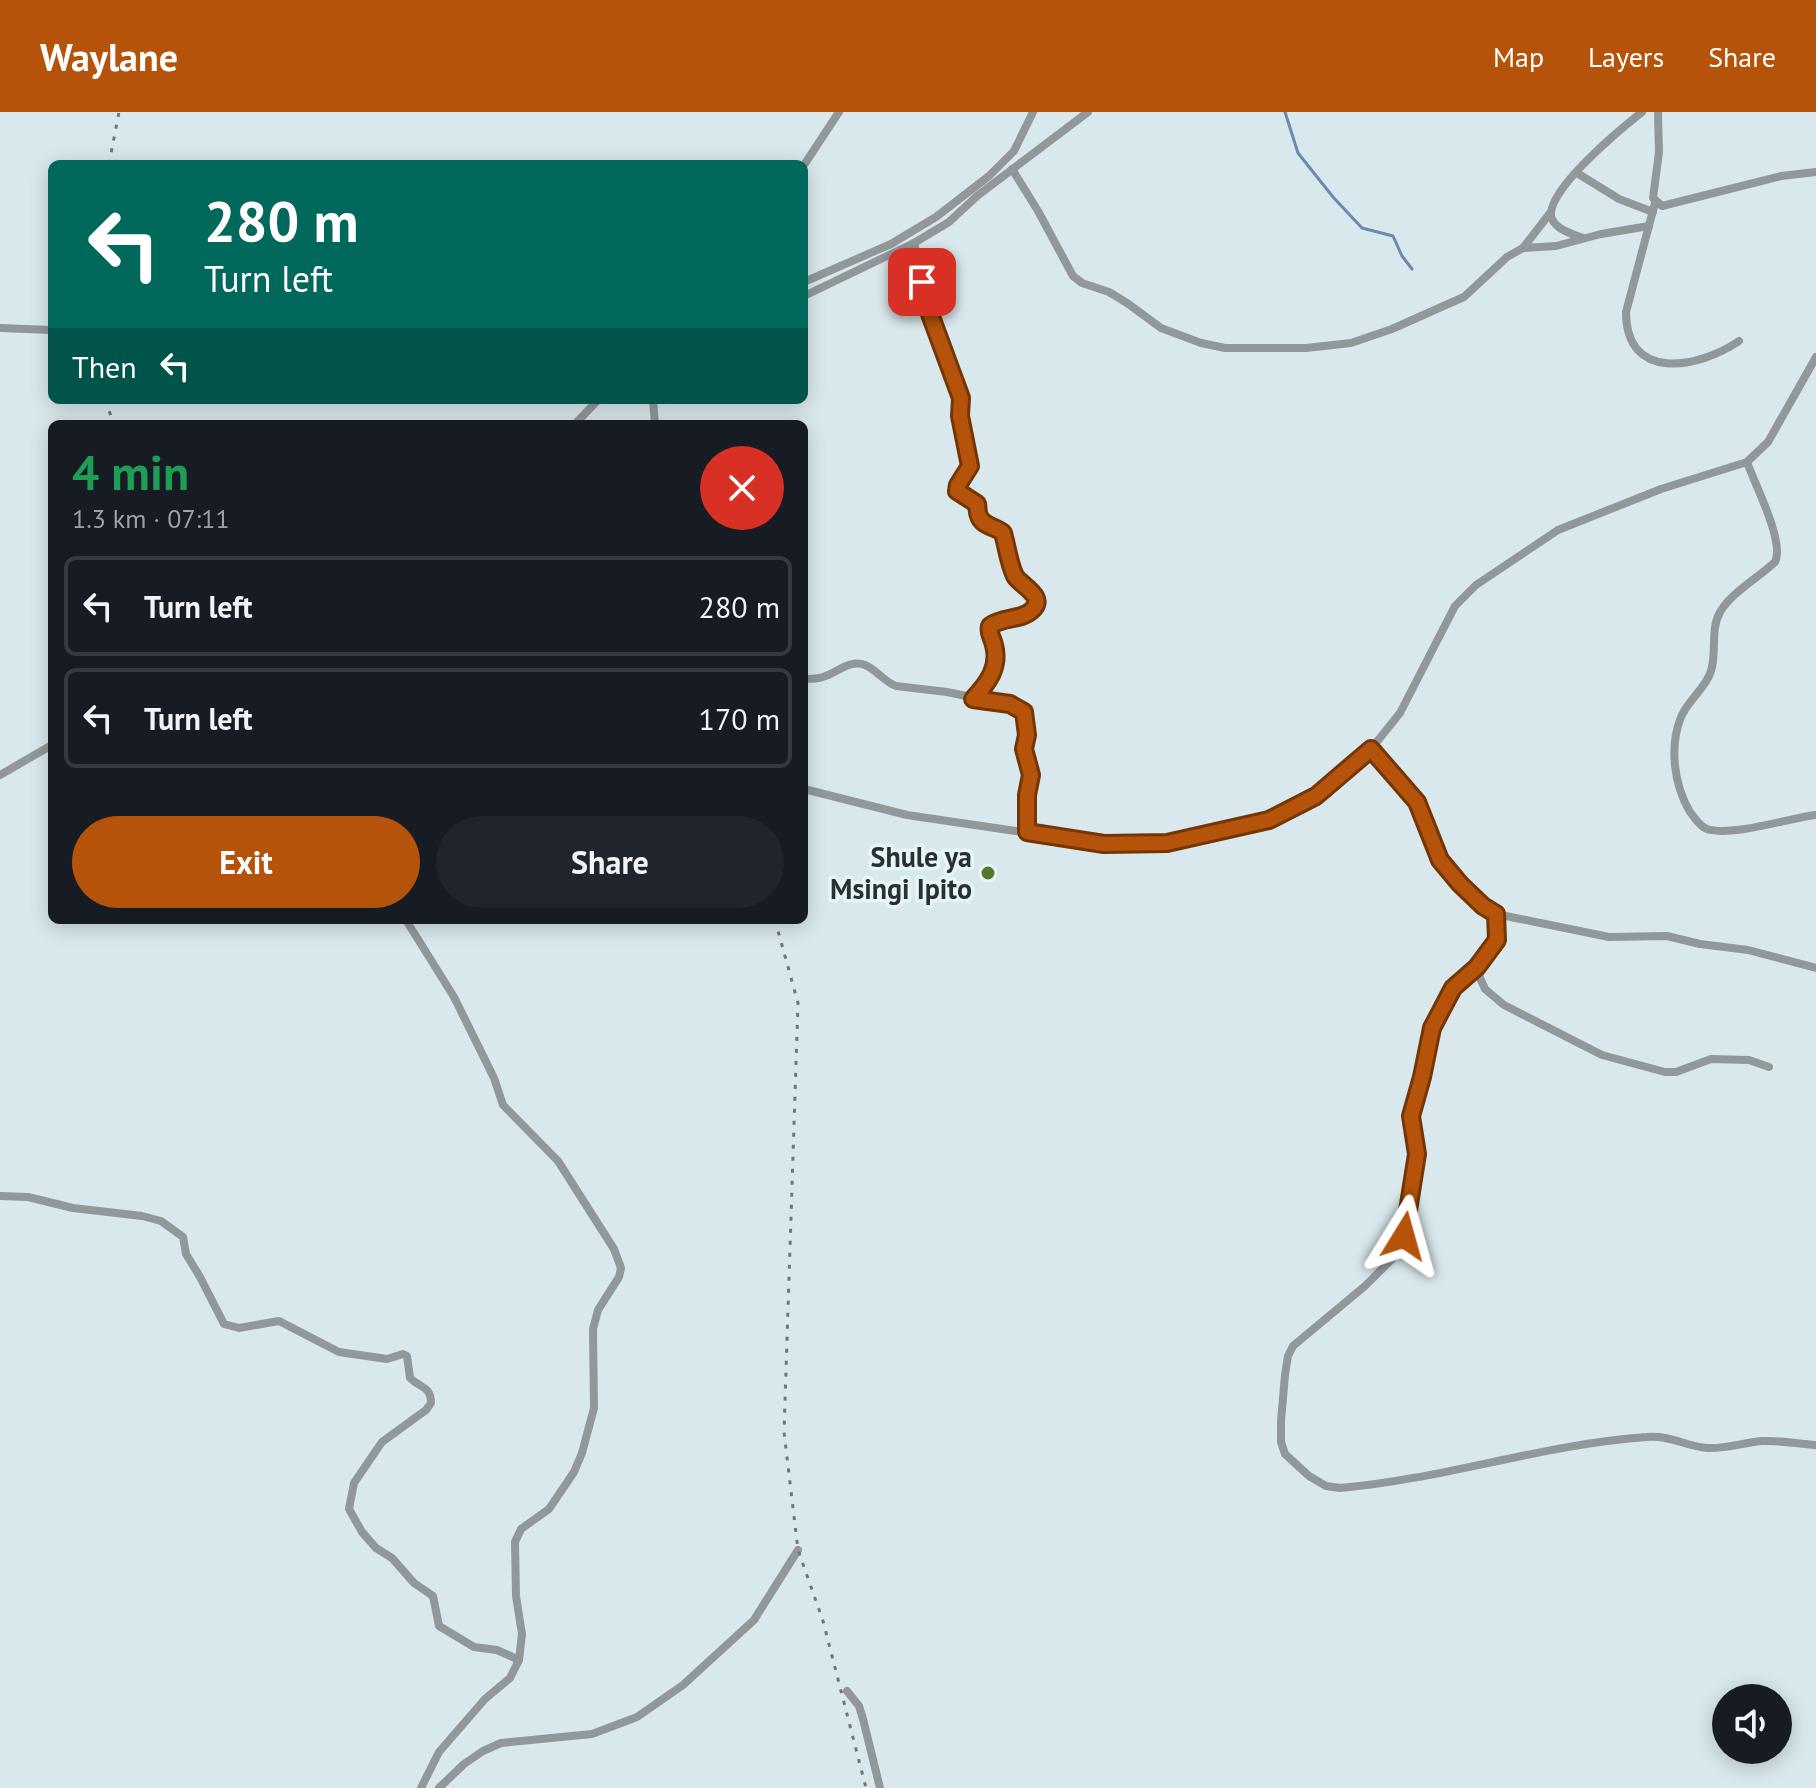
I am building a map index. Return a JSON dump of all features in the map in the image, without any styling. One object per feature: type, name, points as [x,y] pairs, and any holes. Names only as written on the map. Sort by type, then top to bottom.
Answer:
[{"type":"street","points":[[807,160],[839,112]]},
{"type":"street","points":[[808,280],[891,244],[936,217],[989,176],[1014,151],[1033,112]]},
{"type":"street","points":[[808,294],[914,243],[949,222],[1012,169],[1088,112]]},
{"type":"street","points":[[1012,169],[1073,276],[1082,283],[1118,297],[1161,328],[1201,343],[1225,348],[1306,348],[1351,343],[1376,335],[1464,297],[1507,257],[1523,248],[1550,213],[1555,198],[1614,136],[1642,112]]},
{"type":"street","points":[[1658,112],[1659,152],[1654,207],[1626,312],[1626,331],[1631,343],[1653,360],[1675,365],[1689,364],[1723,352],[1739,341]]},
{"type":"street","points":[[1577,173],[1619,199],[1654,207],[1669,206],[1781,176],[1816,172]]},
{"type":"street","points":[[1550,213],[1563,231],[1583,238]]},
{"type":"street","points":[[1523,248],[1556,246],[1649,226]]},
{"type":"street","points":[[914,243],[930,314],[961,398],[960,416],[970,466],[957,491],[977,504],[979,516],[987,525],[1003,533],[1015,576],[1033,591],[1036,599],[1035,607],[1030,612],[990,626],[989,635],[994,646],[993,676],[973,699]]},
{"type":"street","points":[[0,328],[48,330]]},
{"type":"street","points":[[808,790],[907,815],[1104,844],[1167,843],[1269,820],[1316,796],[1371,749],[1400,713],[1455,606],[1476,585],[1558,530],[1661,489],[1747,462],[1768,442],[1816,357]]},
{"type":"street","points":[[579,420],[594,404]]},
{"type":"street","points":[[1747,462],[1779,553],[1775,562],[1726,603],[1718,615],[1710,675],[1688,701],[1674,742],[1676,772],[1682,798],[1697,822],[1706,829],[1751,827],[1816,815]]},
{"type":"street","points":[[808,679],[822,678],[841,667],[867,665],[889,684],[1010,704],[1024,712],[1027,735],[1024,749],[1031,775],[1027,795],[1027,832]]},
{"type":"street","points":[[0,775],[48,747]]},
{"type":"street","points":[[1371,749],[1417,802],[1440,860],[1460,884],[1496,914],[1609,937],[1667,936],[1697,944],[1748,950],[1816,968]]},
{"type":"street","points":[[1496,914],[1497,940],[1479,965],[1453,988],[1432,1028],[1411,1116],[1417,1154],[1404,1236],[1396,1255],[1365,1286],[1293,1346],[1288,1356],[1281,1421],[1281,1442],[1285,1454],[1309,1476],[1326,1486],[1340,1488],[1435,1474],[1577,1445],[1651,1436],[1678,1439],[1702,1448],[1723,1449],[1760,1441],[1816,1445]]},
{"type":"street","points":[[408,924],[454,997],[494,1078],[503,1105],[558,1161],[614,1249],[621,1268],[619,1277],[598,1310],[593,1329],[594,1408],[582,1453],[574,1472],[549,1509],[521,1529],[515,1542],[516,1596],[522,1634],[519,1660],[510,1678],[485,1699],[439,1752],[421,1788]]},
{"type":"street","points":[[1479,965],[1485,989],[1504,1005],[1602,1055],[1665,1072],[1676,1072],[1711,1059],[1749,1060],[1769,1067]]},
{"type":"street","points":[[0,1196],[28,1197],[73,1208],[161,1221],[183,1237],[186,1254],[224,1324],[239,1328],[279,1321],[339,1352],[377,1359],[407,1356],[410,1378],[426,1386],[431,1403],[407,1425],[385,1438],[354,1483],[349,1509],[376,1548],[392,1558],[414,1583],[433,1596],[439,1626],[474,1647],[497,1650],[519,1660]]},
{"type":"street","points":[[439,1788],[464,1764],[501,1743],[592,1734],[637,1717],[683,1685],[754,1620],[798,1550]]},
{"type":"street","points":[[847,1691],[859,1706],[880,1788]]},
{"type":"waterway","points":[[1285,112],[1298,153],[1333,197],[1362,228],[1393,236],[1412,269]]},
{"type":"railway","points":[[110,160],[119,112]]},
{"type":"railway","points":[[106,404],[112,420]]},
{"type":"railway","points":[[776,924],[798,1003],[784,1432],[798,1550],[823,1621],[866,1788]]},
{"type":"place","name":"Shule ya Msingi Ipito","points":[[988,873]]},
{"type":"route","points":[[922,282],[941,347],[961,398],[960,416],[970,466],[957,491],[977,504],[979,516],[987,525],[1003,533],[1015,576],[1033,591],[1036,599],[1035,607],[1030,612],[990,626],[989,635],[994,646],[993,676],[973,699],[1010,704],[1024,712],[1027,735],[1024,749],[1031,775],[1027,795],[1027,832],[1104,844],[1167,843],[1269,820],[1316,796],[1371,749],[1417,802],[1440,860],[1460,884],[1496,914],[1497,940],[1477,967],[1453,988],[1432,1028],[1411,1116],[1417,1154],[1404,1236]]}]
